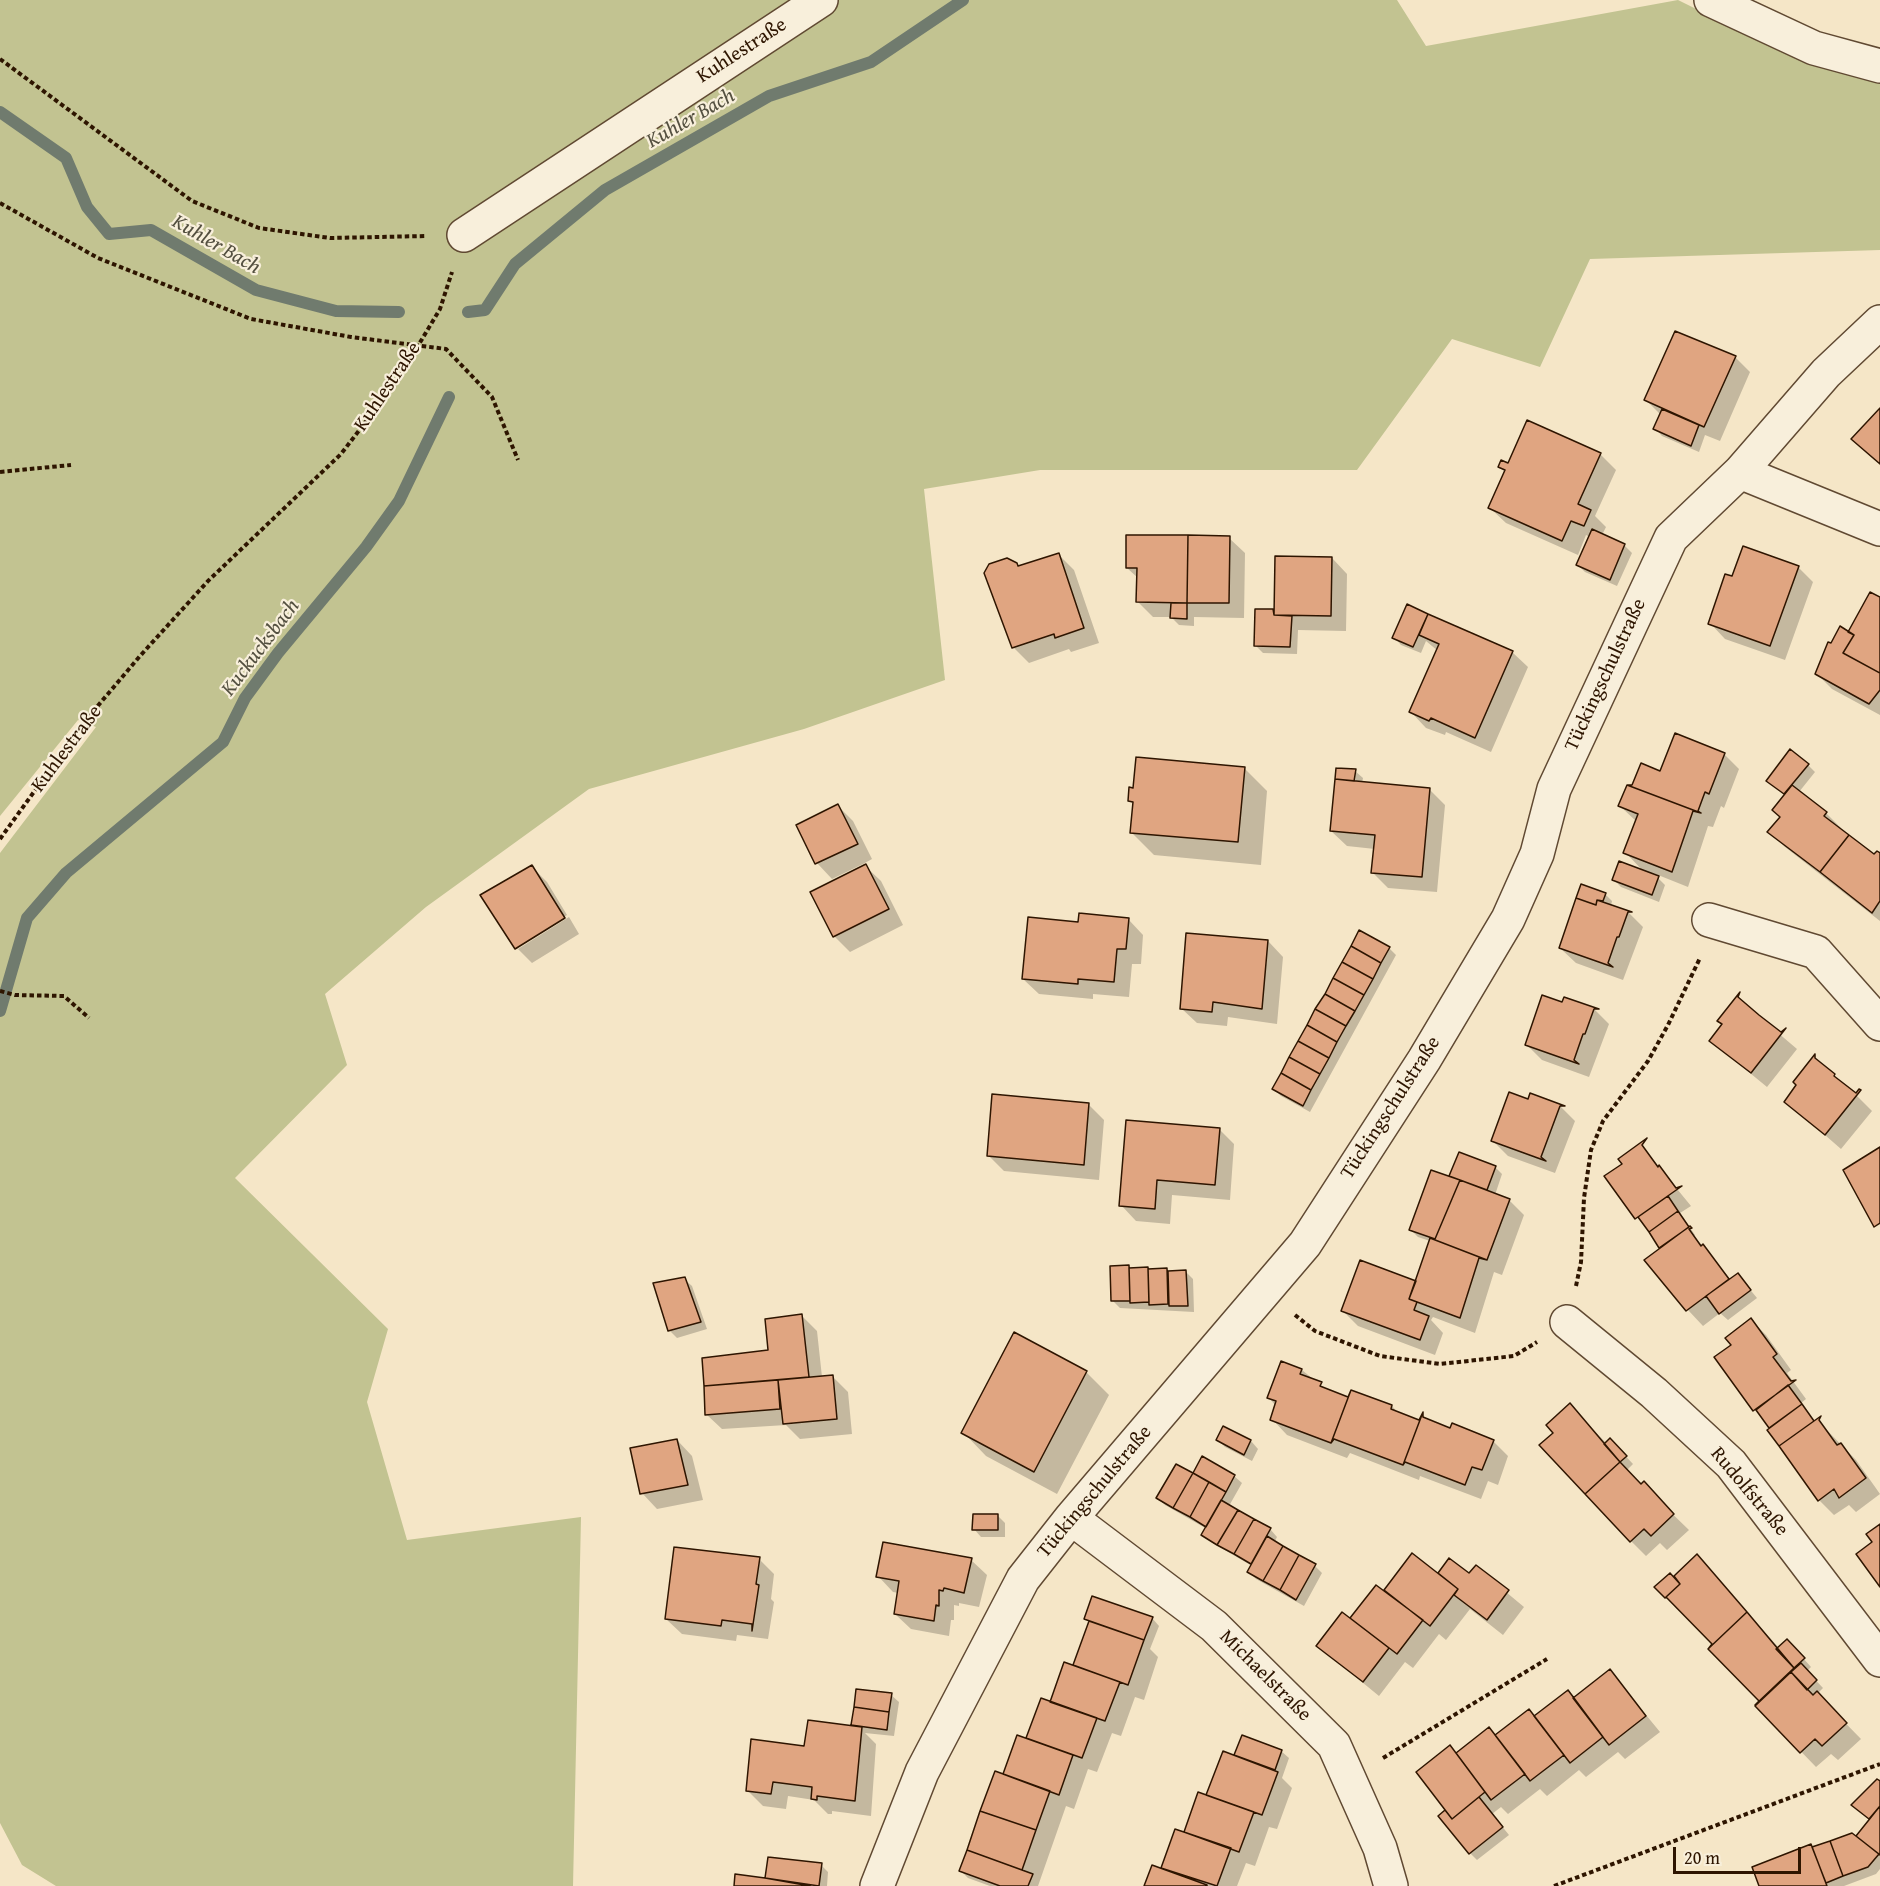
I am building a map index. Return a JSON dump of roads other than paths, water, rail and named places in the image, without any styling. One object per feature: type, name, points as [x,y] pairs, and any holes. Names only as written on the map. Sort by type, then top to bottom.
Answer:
[{"type":"street","name":"Kuhlestraße","points":[[464,235],[821,0]]},
{"type":"street","points":[[1712,0],[1814,48],[1880,66]]},
{"type":"street","name":"Tückingschulstraße","points":[[877,1886],[922,1772],[1018,1589],[1071,1518],[1305,1244],[1424,1060],[1508,919],[1537,854],[1554,789],[1671,538],[1740,472],[1826,373],[1880,322]]},
{"type":"street","points":[[1740,472],[1880,529]]},
{"type":"street","points":[[1709,920],[1816,952],[1880,1024]]},
{"type":"street","name":"Rudolfstraße","points":[[1567,1322],[1654,1393],[1731,1464],[1880,1660]]},
{"type":"street","name":"Michaelstraße","points":[[1071,1518],[1214,1626],[1334,1745],[1380,1848],[1391,1886]]},
{"type":"waterway","name":"Kuhler Bach","points":[[468,312],[485,310],[515,264],[605,190],[769,96],[871,62],[963,0]]},
{"type":"waterway","name":"Kuhler Bach","points":[[0,112],[66,158],[87,207],[109,234],[151,230],[256,290],[336,311],[399,312]]},
{"type":"waterway","name":"Kuckucksbach","points":[[0,1011],[27,918],[66,873],[223,742],[245,698],[278,653],[366,547],[399,501],[449,397]]}]
